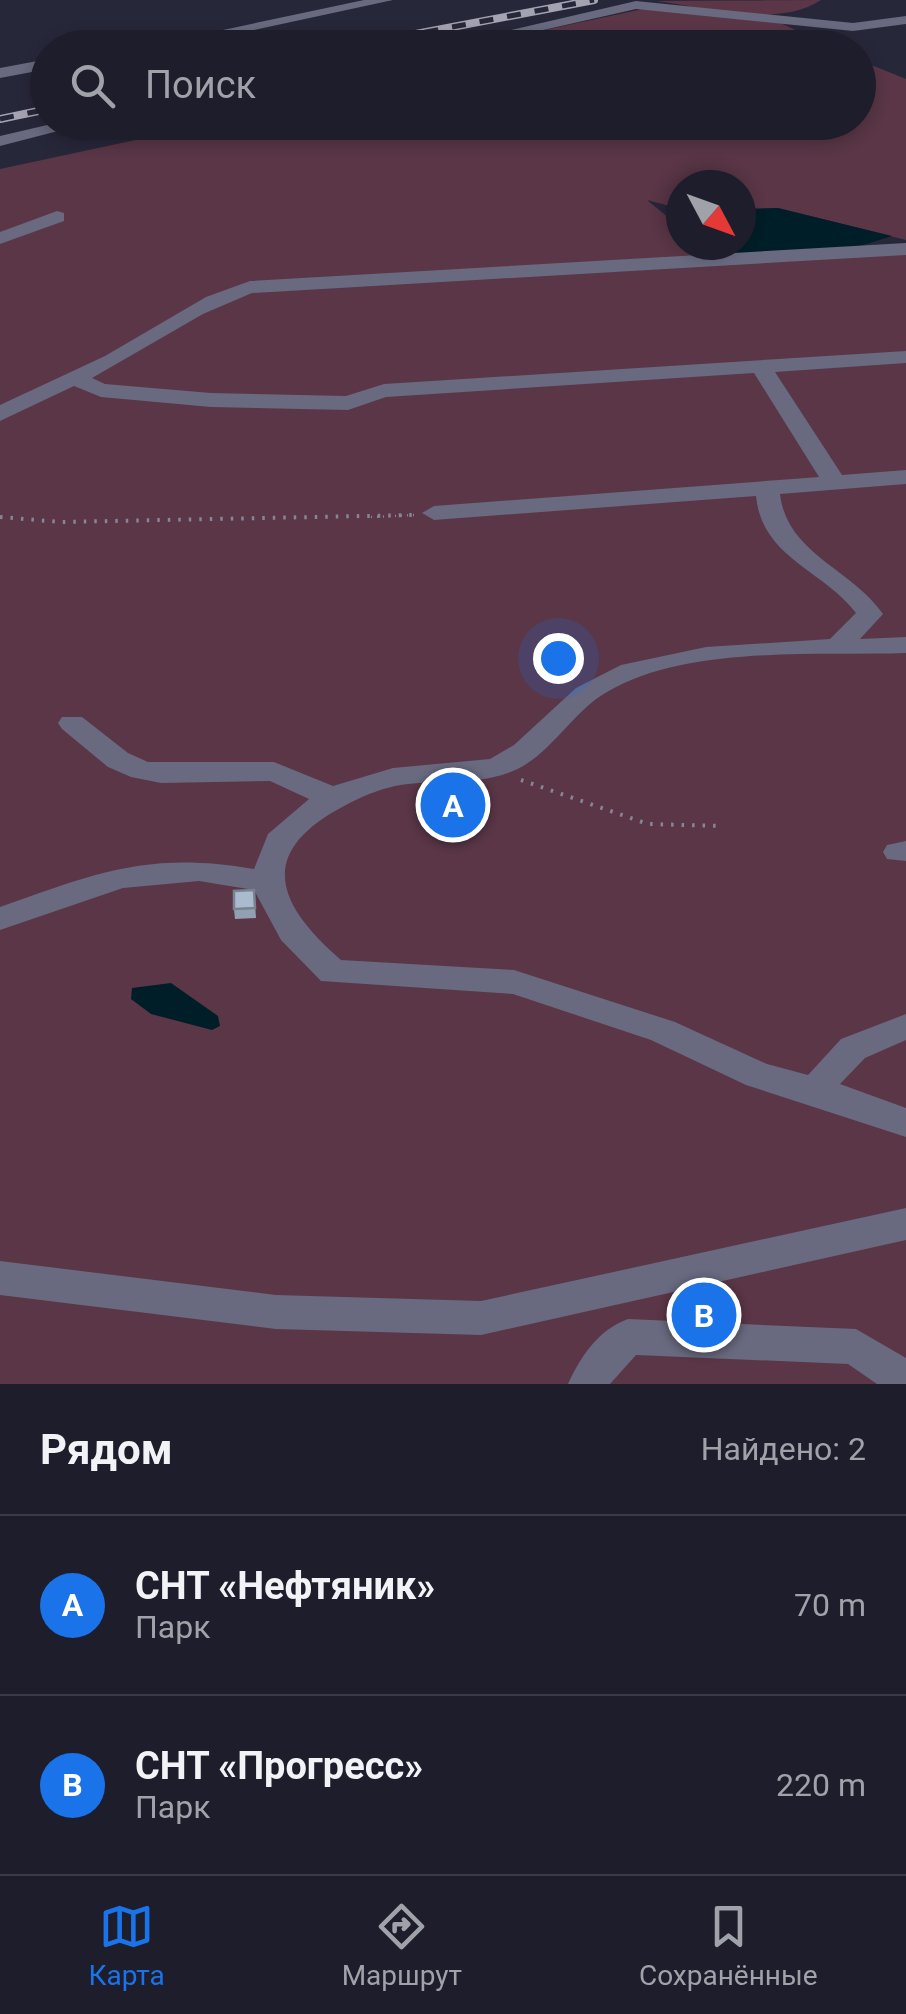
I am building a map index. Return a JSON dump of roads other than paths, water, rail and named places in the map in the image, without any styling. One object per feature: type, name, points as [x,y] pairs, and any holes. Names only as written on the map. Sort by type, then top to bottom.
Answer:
[{"type":"street","points":[[237,30],[386,0]]},
{"type":"street","points":[[523,30],[636,5],[853,27],[906,20]]},
{"type":"street","points":[[0,73],[30,67]]},
{"type":"street","points":[[0,140],[30,134]]},
{"type":"street","points":[[0,238],[57,217]]},
{"type":"street","points":[[0,414],[110,361],[218,297],[250,288],[906,249]]},
{"type":"street","points":[[71,377],[115,391],[211,400],[348,402],[384,391],[906,357]]},
{"type":"street","points":[[760,366],[834,481]]},
{"type":"street","points":[[434,513],[906,476]]},
{"type":"street","points":[[767,486],[766,508],[780,540],[861,600],[870,614],[835,649]]},
{"type":"street","points":[[906,644],[683,656],[638,666],[597,686],[559,713],[523,753],[499,766],[389,777],[335,799],[290,827],[274,851],[268,882],[293,936],[333,972],[449,975],[514,982],[646,1025],[758,1075],[816,1091],[906,1124]]},
{"type":"street","points":[[72,723],[118,760],[141,770],[161,774],[274,772],[335,799]]},
{"type":"street","points":[[0,919],[120,877],[199,870],[268,882]]},
{"type":"street","points":[[816,1091],[836,1060],[864,1039],[906,1028]]},
{"type":"street","points":[[0,1278],[276,1312],[482,1318],[906,1224]]},
{"type":"street","points":[[588,1384],[603,1359],[628,1337],[789,1341],[856,1347],[906,1381]]},
{"type":"water","points":[[778,208],[892,236],[860,246],[756,256],[756,209]]},
{"type":"water","points":[[171,983],[218,1016],[220,1026],[212,1030],[151,1014],[131,999],[132,988]]},
{"type":"railway","points":[[436,30],[594,0]]},
{"type":"railway","points":[[0,119],[30,113]]},
{"type":"place","name":"СНТ «Нефтяник»","points":[[453,805]]},
{"type":"place","name":"СНТ «Прогресс»","points":[[704,1315]]}]
